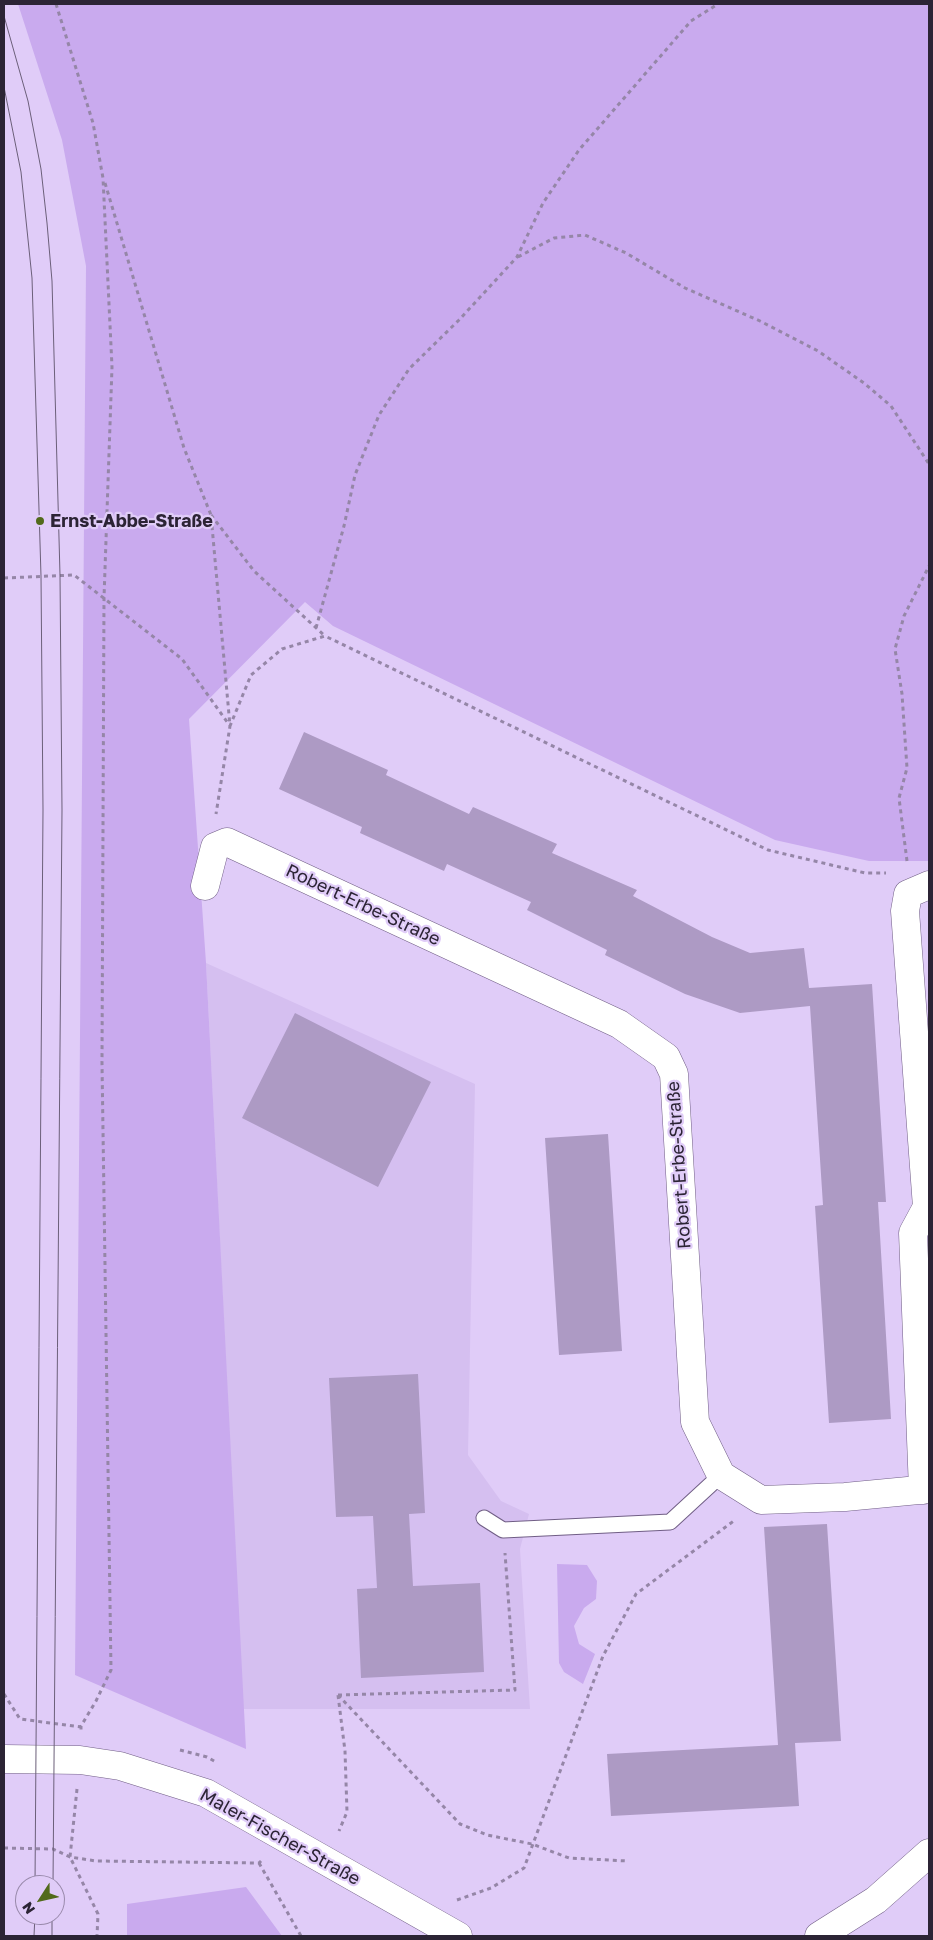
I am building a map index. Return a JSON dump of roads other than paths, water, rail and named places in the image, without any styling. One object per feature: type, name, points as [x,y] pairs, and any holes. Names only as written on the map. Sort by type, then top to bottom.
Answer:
[{"type":"street","name":"Robert-Erbe-Straße","points":[[204,886],[215,847],[227,842],[619,1024],[666,1057],[674,1074],[695,1422],[721,1475]]},
{"type":"street","points":[[721,1475],[761,1500],[845,1497],[926,1490],[913,1232],[927,1207],[905,911],[915,884]]},
{"type":"street","name":"Maler-Fischer-Straße","points":[[4,1759],[80,1760],[120,1766],[206,1793],[458,1936]]},
{"type":"street","points":[[819,1936],[876,1900],[929,1852]]},
{"type":"lane","points":[[484,1518],[503,1530],[670,1522],[721,1475]]},
{"type":"tram line","points":[[4,16],[28,101],[41,169],[47,223],[52,281],[60,575],[62,810],[53,1875]]},
{"type":"tram line","points":[[4,87],[21,172],[32,278],[41,576],[43,810],[35,1875]]},
{"type":"tram line","points":[[34,1936],[35,1925]]},
{"type":"tram line","points":[[52,1925],[52,1936]]},
{"type":"place","name":"Ernst-Abbe-Straße","points":[[40,521]]}]
